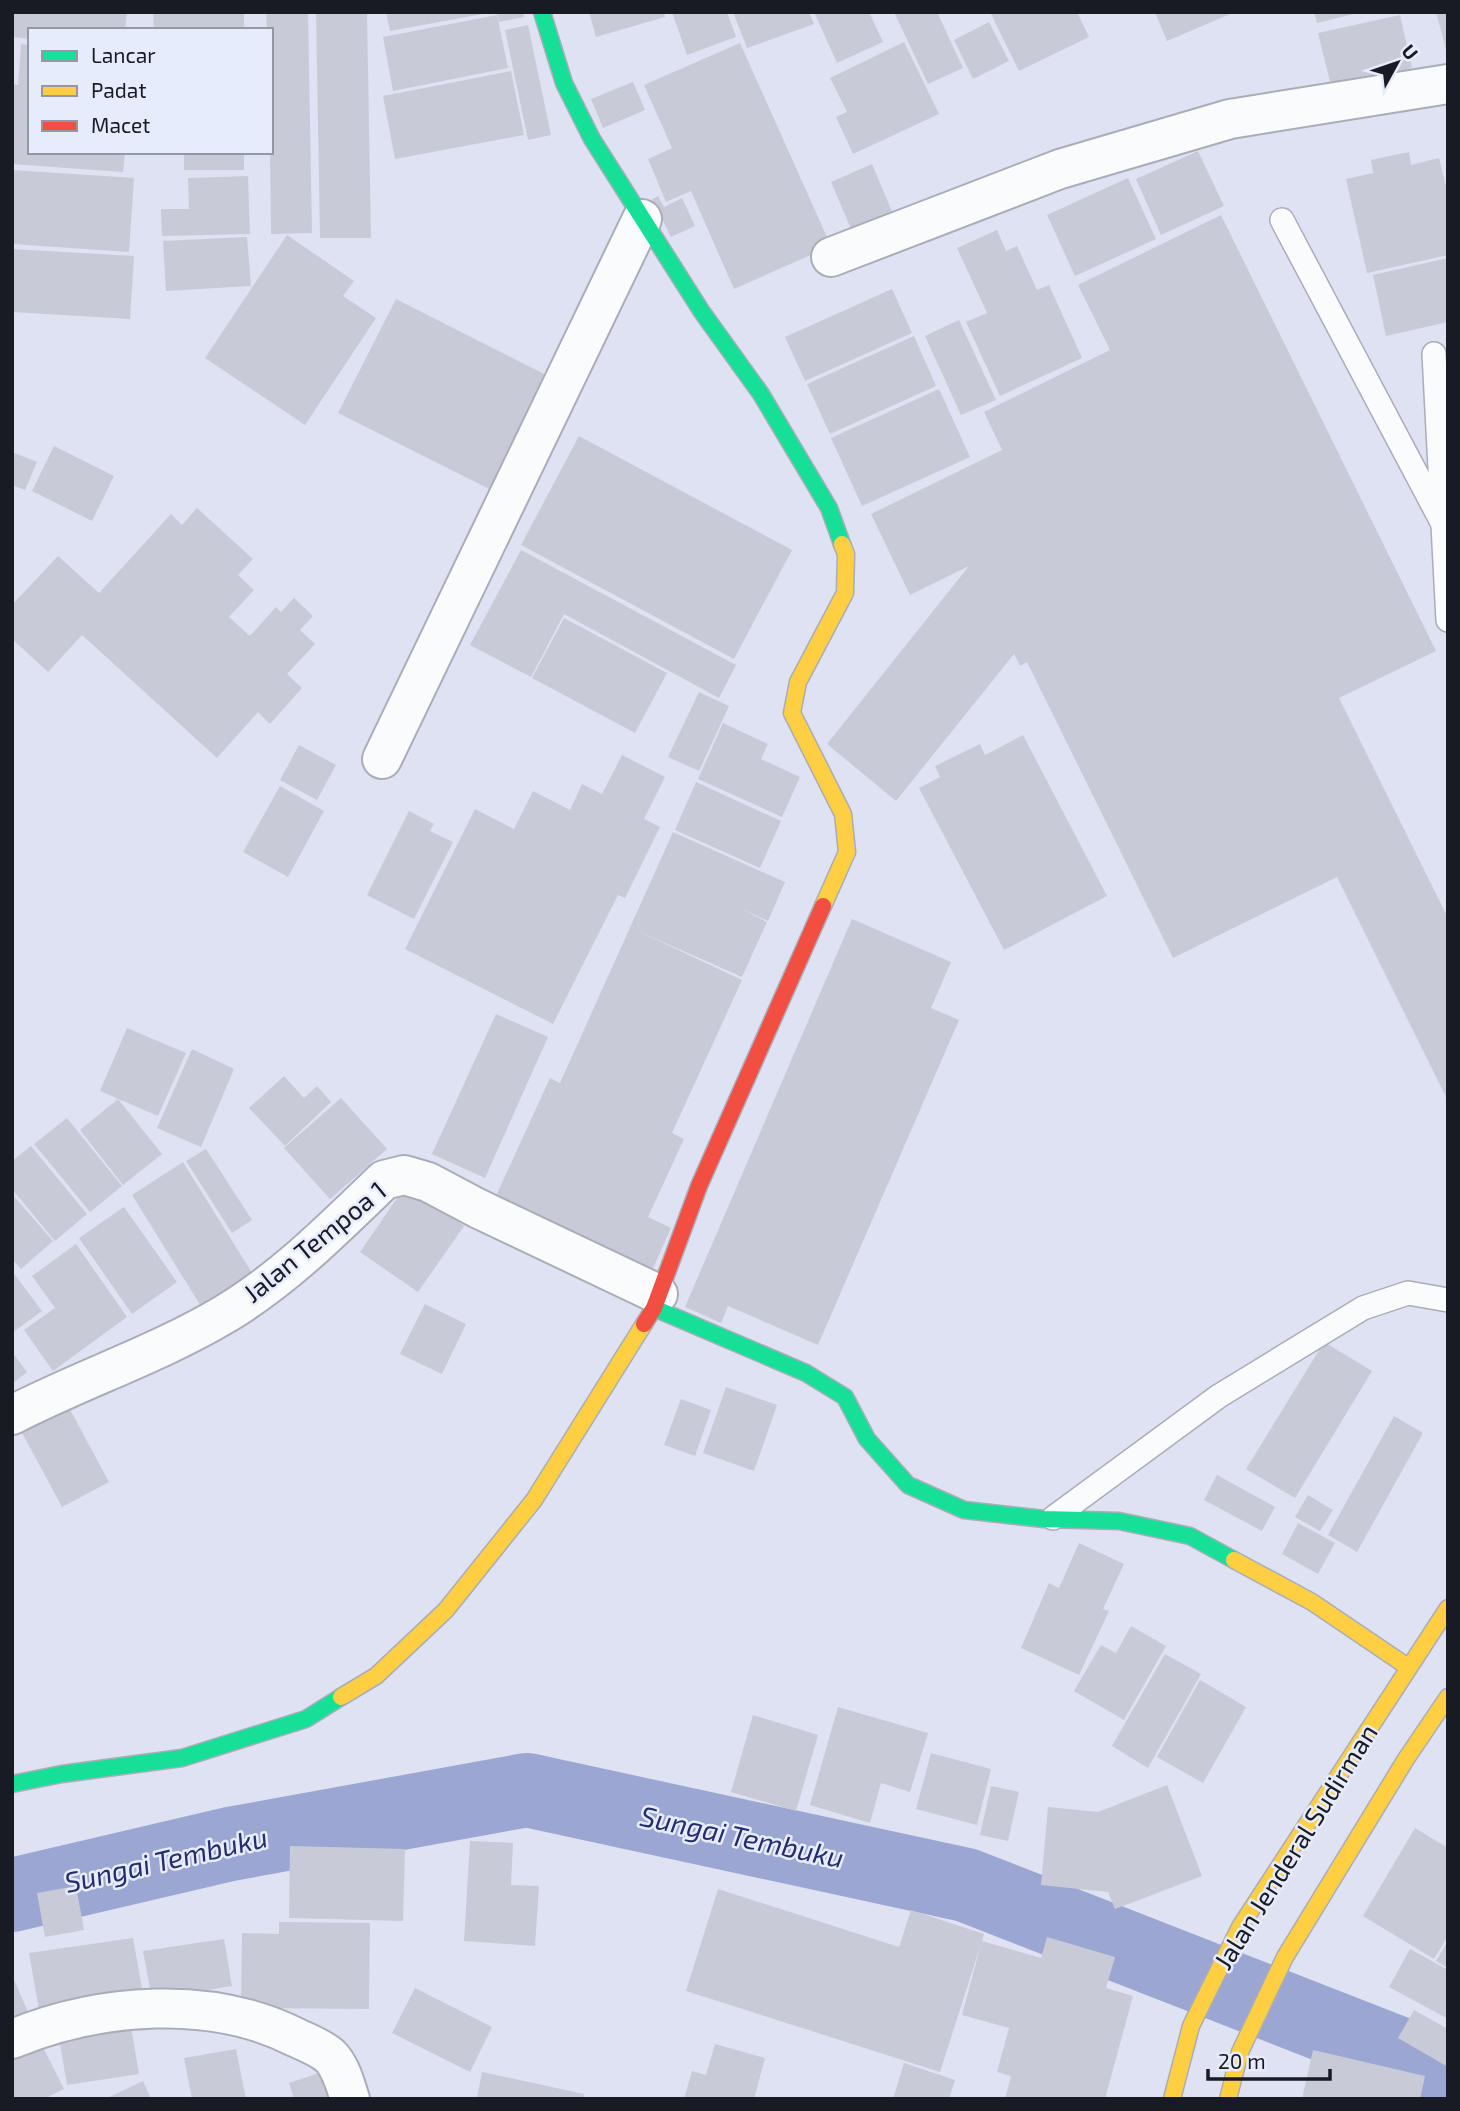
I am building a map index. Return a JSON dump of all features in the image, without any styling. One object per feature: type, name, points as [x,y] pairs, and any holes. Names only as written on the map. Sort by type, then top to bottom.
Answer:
[{"type":"main road","points":[[12,1784],[62,1774],[182,1758],[306,1719],[376,1676],[446,1610],[534,1500],[656,1301],[699,1186],[846,852],[843,814],[792,713],[798,682],[845,593],[846,554],[829,508],[761,394],[702,312],[592,139],[564,83],[542,12]]},
{"type":"main road","points":[[656,1301],[806,1373],[845,1397],[867,1438],[908,1485],[964,1510],[1051,1520],[1119,1521],[1190,1536],[1312,1602],[1408,1667]]},
{"type":"main road","name":"Jalan Jenderal Sudirman","points":[[1172,2099],[1191,2026],[1240,1927],[1448,1608]]},
{"type":"main road","name":"Jalan Jenderal Sudirman","points":[[1228,2099],[1240,2052],[1285,1956],[1406,1759],[1448,1697]]},
{"type":"street","points":[[831,257],[1060,169],[1230,119],[1448,84]]},
{"type":"street","points":[[382,759],[642,219]]},
{"type":"street","name":"Jalan Tempoa 1","points":[[12,1415],[62,1390],[119,1367],[225,1314],[291,1269],[384,1180],[404,1175],[428,1182],[656,1301]]},
{"type":"street","points":[[12,2039],[94,2015],[161,2008],[214,2012],[282,2030],[314,2046],[330,2057],[336,2065],[342,2074],[350,2099]]},
{"type":"lane","points":[[1282,219],[1443,524]]},
{"type":"lane","points":[[1434,354],[1448,620]]},
{"type":"lane","points":[[1051,1520],[1219,1396],[1363,1308],[1408,1293],[1448,1300]]},
{"type":"building","points":[[12,12],[127,12],[125,28],[28,28],[28,39],[12,37]]},
{"type":"building","points":[[153,12],[244,12],[244,27],[154,28]]},
{"type":"building","points":[[266,12],[308,12],[312,233],[271,234],[273,28],[267,28]]},
{"type":"building","points":[[316,12],[367,12],[371,238],[320,238]]},
{"type":"building","points":[[386,12],[483,12],[483,14],[390,31]]},
{"type":"building","points":[[497,12],[523,12],[524,17],[499,22]]},
{"type":"building","points":[[589,12],[664,12],[665,17],[596,37]]},
{"type":"building","points":[[672,12],[727,12],[736,37],[687,55]]},
{"type":"building","points":[[733,12],[809,12],[814,24],[747,48]]},
{"type":"building","points":[[814,12],[869,12],[883,42],[837,63]]},
{"type":"building","points":[[894,12],[937,12],[963,68],[928,84]]},
{"type":"building","points":[[990,12],[1077,12],[1089,37],[1019,71]]},
{"type":"building","points":[[1155,12],[1235,12],[1167,41]]},
{"type":"building","points":[[1314,12],[1358,12],[1358,13],[1317,23]]},
{"type":"building","points":[[1436,12],[1448,12],[1448,53],[1447,53]]},
{"type":"building","points":[[497,15],[508,68],[393,91],[383,37]]},
{"type":"building","points":[[1400,15],[1412,68],[1331,86],[1318,33]]},
{"type":"building","points":[[989,22],[1009,61],[973,79],[954,40]]},
{"type":"building","points":[[528,25],[551,135],[528,140],[505,30]]},
{"type":"building","points":[[904,42],[939,114],[853,154],[836,117],[847,112],[830,78]]},
{"type":"building","points":[[740,43],[831,246],[734,289],[691,191],[666,202],[648,159],[672,148],[644,85]]},
{"type":"building","points":[[21,44],[28,45],[28,154],[125,154],[123,172],[12,164],[12,84],[18,85]]},
{"type":"building","points":[[511,71],[524,135],[395,159],[383,96]]},
{"type":"building","points":[[633,82],[645,110],[603,128],[591,99]]},
{"type":"building","points":[[1198,151],[1224,206],[1161,235],[1136,179]]},
{"type":"building","points":[[1409,152],[1411,165],[1439,158],[1448,194],[1448,255],[1367,273],[1346,179],[1373,173],[1371,160]]},
{"type":"building","points":[[184,154],[244,154],[244,170],[184,170]]},
{"type":"building","points":[[872,164],[898,226],[857,243],[831,182]]},
{"type":"building","points":[[12,170],[134,178],[129,252],[12,244]]},
{"type":"building","points":[[248,176],[250,234],[162,236],[161,209],[189,209],[188,178]]},
{"type":"building","points":[[1128,178],[1156,239],[1075,276],[1047,215]]},
{"type":"building","points":[[658,196],[664,207],[682,198],[695,226],[671,237],[652,199]]},
{"type":"building","points":[[1221,215],[1436,651],[1339,698],[1448,918],[1448,1101],[1337,877],[1173,958],[1027,662],[1020,666],[1014,654],[896,801],[827,744],[969,566],[910,595],[871,514],[1002,450],[984,412],[1110,350],[1078,285]]},
{"type":"building","points":[[997,230],[1006,251],[1017,246],[1037,290],[1049,285],[1082,358],[1000,396],[966,322],[987,313],[957,248]]},
{"type":"building","points":[[287,235],[354,281],[343,296],[376,318],[305,425],[205,358]]},
{"type":"building","points":[[247,237],[251,286],[166,291],[163,241]]},
{"type":"building","points":[[12,249],[134,256],[130,319],[12,312]]},
{"type":"building","points":[[1448,258],[1448,322],[1386,336],[1373,275]]},
{"type":"building","points":[[892,289],[912,333],[805,381],[785,337]]},
{"type":"building","points":[[396,299],[562,383],[505,497],[338,413]]},
{"type":"building","points":[[959,320],[996,400],[961,415],[925,336]]},
{"type":"building","points":[[914,336],[936,386],[830,434],[807,384]]},
{"type":"building","points":[[939,389],[970,457],[862,506],[831,438]]},
{"type":"building","points":[[579,436],[792,550],[734,659],[521,545]]},
{"type":"building","points":[[54,446],[114,476],[92,521],[32,491]]},
{"type":"building","points":[[12,452],[37,462],[25,490],[12,485]]},
{"type":"building","points":[[197,508],[253,559],[238,575],[254,590],[229,617],[250,636],[276,607],[281,612],[294,598],[313,616],[300,630],[315,644],[287,674],[302,688],[270,724],[258,712],[217,758],[82,635],[48,672],[12,639],[12,605],[58,556],[99,593],[171,514],[182,525]]},
{"type":"building","points":[[521,550],[736,665],[719,698],[564,614],[531,677],[470,645]]},
{"type":"building","points":[[564,618],[667,673],[635,733],[532,678]]},
{"type":"building","points":[[699,692],[729,706],[699,771],[668,757]]},
{"type":"building","points":[[723,723],[768,744],[761,759],[800,777],[782,817],[698,779]]},
{"type":"building","points":[[1023,735],[1107,896],[1004,950],[919,788],[940,777],[935,766],[980,744],[985,755]]},
{"type":"building","points":[[299,745],[336,765],[317,800],[280,780]]},
{"type":"building","points":[[622,755],[665,777],[644,819],[660,827],[625,898],[618,895],[553,1024],[405,949],[475,809],[514,829],[533,791],[570,810],[582,784],[602,794]]},
{"type":"building","points":[[696,782],[781,821],[760,868],[675,830]]},
{"type":"building","points":[[280,786],[324,811],[288,877],[243,852]]},
{"type":"building","points":[[409,811],[434,824],[430,831],[453,842],[414,919],[367,895]]},
{"type":"building","points":[[673,832],[785,882],[768,921],[740,908],[767,922],[742,977],[638,931],[742,980],[672,1133],[684,1139],[648,1217],[671,1228],[647,1282],[490,1209],[550,1078],[560,1083]]},
{"type":"building","points":[[852,919],[951,962],[931,1008],[959,1020],[818,1345],[728,1306],[721,1323],[685,1307]]},
{"type":"building","points":[[496,1014],[548,1037],[485,1178],[432,1154]]},
{"type":"building","points":[[127,1028],[186,1053],[158,1116],[100,1091]]},
{"type":"building","points":[[192,1049],[234,1069],[201,1147],[157,1128]]},
{"type":"building","points":[[284,1076],[304,1098],[317,1086],[331,1102],[285,1146],[249,1108]]},
{"type":"building","points":[[341,1098],[387,1149],[330,1199],[284,1148]]},
{"type":"building","points":[[118,1099],[162,1154],[123,1185],[80,1130]]},
{"type":"building","points":[[67,1118],[122,1186],[90,1212],[34,1144]]},
{"type":"building","points":[[31,1146],[87,1214],[55,1241],[12,1189],[12,1161]]},
{"type":"building","points":[[206,1149],[252,1220],[232,1233],[186,1161]]},
{"type":"building","points":[[183,1162],[259,1284],[207,1316],[132,1195]]},
{"type":"building","points":[[406,1185],[464,1226],[418,1292],[360,1252]]},
{"type":"building","points":[[12,1194],[53,1241],[21,1269],[12,1259]]},
{"type":"building","points":[[124,1207],[177,1282],[132,1314],[79,1238]]},
{"type":"building","points":[[76,1244],[127,1317],[53,1371],[24,1330],[55,1308],[32,1276]]},
{"type":"building","points":[[12,1271],[42,1311],[12,1333]]},
{"type":"building","points":[[425,1304],[466,1324],[442,1374],[400,1354]]},
{"type":"building","points":[[1324,1342],[1372,1371],[1295,1498],[1246,1469]]},
{"type":"building","points":[[12,1352],[27,1372],[12,1384]]},
{"type":"building","points":[[726,1387],[777,1405],[754,1471],[703,1453]]},
{"type":"building","points":[[681,1399],[711,1410],[695,1456],[664,1445]]},
{"type":"building","points":[[67,1404],[109,1482],[62,1507],[20,1429]]},
{"type":"building","points":[[1394,1416],[1423,1433],[1357,1552],[1328,1535]]},
{"type":"building","points":[[1217,1475],[1275,1507],[1262,1531],[1204,1500]]},
{"type":"building","points":[[1308,1495],[1333,1510],[1320,1531],[1295,1517]]},
{"type":"building","points":[[1298,1523],[1335,1543],[1318,1574],[1282,1554]]},
{"type":"building","points":[[1079,1543],[1124,1564],[1103,1609],[1109,1611],[1079,1675],[1021,1648],[1049,1583],[1059,1588]]},
{"type":"building","points":[[1131,1626],[1166,1646],[1124,1720],[1074,1691],[1101,1645],[1116,1653]]},
{"type":"building","points":[[1165,1654],[1201,1674],[1148,1768],[1112,1746]]},
{"type":"building","points":[[1200,1680],[1246,1707],[1203,1783],[1157,1757]]},
{"type":"building","points":[[838,1707],[928,1733],[910,1792],[881,1783],[870,1823],[810,1805]]},
{"type":"building","points":[[753,1715],[818,1735],[796,1811],[731,1792]]},
{"type":"building","points":[[931,1753],[991,1769],[977,1825],[916,1809]]},
{"type":"building","points":[[1167,1785],[1202,1876],[1115,1909],[1108,1892],[1041,1885],[1048,1807],[1098,1812]]},
{"type":"building","points":[[991,1786],[1019,1792],[1008,1841],[980,1835]]},
{"type":"building","points":[[1415,1828],[1448,1848],[1448,1936],[1434,1959],[1363,1916]]},
{"type":"building","points":[[470,1841],[513,1843],[511,1885],[539,1886],[535,1946],[464,1941]]},
{"type":"building","points":[[290,1846],[405,1849],[403,1921],[289,1918]]},
{"type":"building","points":[[76,1886],[84,1930],[45,1937],[37,1893]]},
{"type":"building","points":[[718,1889],[899,1947],[911,1910],[984,1934],[982,1941],[1041,1958],[1047,1937],[1115,1957],[1106,1988],[1133,1996],[1105,2099],[1005,2099],[1011,2076],[997,2072],[1009,2028],[962,2015],[981,1944],[940,2072],[686,1991]]},
{"type":"building","points":[[279,1922],[370,1923],[369,2009],[241,2008],[242,1933],[279,1934]]},
{"type":"building","points":[[133,1938],[143,1994],[39,2010],[29,1953]]},
{"type":"building","points":[[224,1939],[232,1986],[152,1999],[143,1951]]},
{"type":"building","points":[[1448,1941],[1448,1968],[1436,1961]]},
{"type":"building","points":[[1410,1949],[1448,1970],[1448,2019],[1389,1987]]},
{"type":"building","points":[[12,1975],[30,2017],[12,2025]]},
{"type":"building","points":[[415,1988],[492,2027],[470,2072],[392,2033]]},
{"type":"building","points":[[1414,2010],[1448,2029],[1448,2067],[1398,2038]]},
{"type":"building","points":[[131,2027],[139,2074],[67,2085],[59,2038]]},
{"type":"building","points":[[37,2035],[64,2089],[44,2099],[12,2099],[12,2047]]},
{"type":"building","points":[[715,2044],[765,2058],[754,2099],[684,2099],[692,2071],[706,2075]]},
{"type":"building","points":[[236,2049],[246,2099],[192,2099],[184,2058]]},
{"type":"building","points":[[1313,2050],[1425,2076],[1420,2099],[1302,2099]]},
{"type":"building","points":[[904,2063],[955,2080],[949,2099],[893,2099]]},
{"type":"building","points":[[334,2068],[344,2099],[294,2099],[289,2083]]},
{"type":"building","points":[[482,2072],[584,2094],[583,2099],[477,2098]]},
{"type":"building","points":[[143,2081],[151,2099],[105,2099]]},
{"type":"waterway","name":"Sungai Tembuku","points":[[12,1895],[230,1844],[527,1790],[966,1885],[1448,2073]]},
{"type":"traffic: fast","points":[[542,12],[564,83],[592,139],[702,312],[761,394],[829,508],[842,544]]},
{"type":"traffic: fast","points":[[654,1308],[806,1373],[845,1397],[867,1439],[908,1485],[964,1510],[1044,1519],[1119,1521],[1190,1536],[1234,1560]]},
{"type":"traffic: fast","points":[[12,1784],[62,1774],[182,1758],[306,1719],[341,1697]]},
{"type":"traffic: slow","points":[[823,906],[847,852],[843,814],[792,713],[798,682],[845,593],[846,554],[842,544]]},
{"type":"traffic: slow","points":[[341,1697],[376,1676],[446,1610],[534,1500],[644,1324]]},
{"type":"traffic: slow","points":[[1234,1560],[1312,1602],[1408,1667]]},
{"type":"traffic: slow","points":[[1172,2099],[1191,2026],[1240,1927],[1448,1608]]},
{"type":"traffic: slow","points":[[1228,2099],[1240,2052],[1285,1957],[1406,1759],[1448,1697]]},
{"type":"traffic: jam","points":[[644,1324],[654,1308],[699,1186],[823,906]]}]
